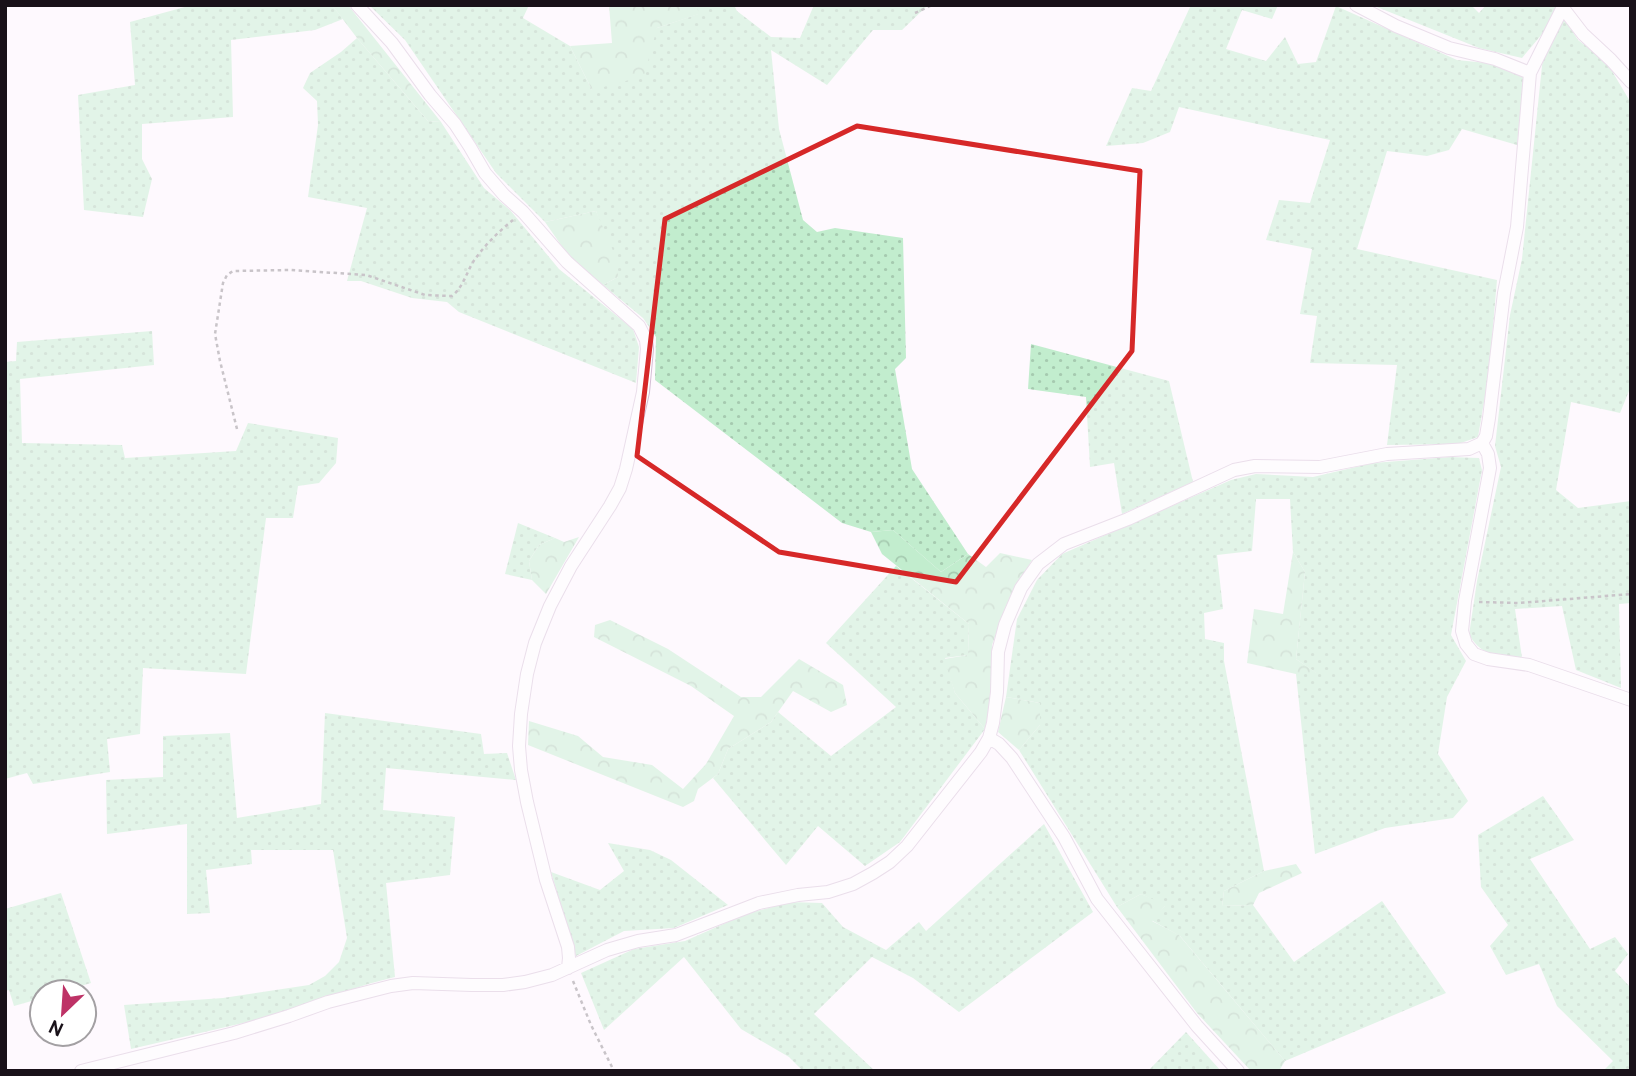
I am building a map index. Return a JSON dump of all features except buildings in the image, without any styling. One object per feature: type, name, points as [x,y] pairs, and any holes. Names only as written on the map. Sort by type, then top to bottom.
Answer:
[{"type":"street","points":[[357,5],[392,43],[454,124],[485,173],[566,262],[639,326],[646,340],[643,392],[621,488],[570,566],[550,606],[535,643],[520,714],[521,770],[546,880],[568,947],[568,968]]},
{"type":"street","points":[[1356,5],[1448,48],[1495,59],[1530,73]]},
{"type":"street","points":[[81,1071],[234,1033],[328,1002],[391,986],[412,983],[503,985],[525,982],[552,975],[607,950],[638,941],[676,935],[759,903],[828,892],[853,884],[873,873],[907,846],[981,752],[993,723],[998,652],[1004,625],[1021,588],[1038,564],[1064,544],[1128,519],[1234,470],[1255,466],[1321,467],[1387,454],[1469,449],[1482,443],[1489,418],[1504,293],[1517,227],[1530,73],[1563,7],[1583,34],[1631,82]]},
{"type":"street","points":[[1482,443],[1488,454],[1490,468],[1465,601],[1462,631],[1466,644],[1474,654],[1488,659],[1529,665],[1631,700]]},
{"type":"street","points":[[989,738],[1012,758],[1064,837],[1097,899],[1197,1026],[1238,1071]]},
{"type":"path","points":[[915,13],[932,5]]},
{"type":"path","points":[[237,429],[215,334],[223,283],[233,271],[290,270],[366,275],[425,295],[452,296],[460,289],[474,261],[500,230],[523,212]]},
{"type":"path","points":[[1465,601],[1519,603],[1631,594]]},
{"type":"path","points":[[568,968],[591,1025],[614,1071]]},
{"type":"highlighted area","points":[[857,126],[1140,171],[1132,351],[956,582],[779,552],[637,456],[665,219]]},
{"type":"green space","points":[[192,5],[332,5],[343,19],[315,30],[231,40],[233,117],[142,124],[142,159],[152,179],[143,217],[84,210],[78,95],[135,85],[130,22]]},
{"type":"green space","points":[[332,5],[348,5],[441,122],[428,121]]},
{"type":"green space","points":[[369,5],[529,5],[523,18],[570,46],[592,90],[657,28],[698,14],[696,5],[734,5],[737,11],[771,37],[800,38],[814,5],[928,5],[902,30],[873,30],[827,85],[771,50],[779,129],[803,220],[817,232],[835,228],[903,238],[906,358],[895,369],[912,469],[968,554],[941,572],[893,530],[871,532],[842,523],[655,380],[656,337],[643,318],[603,285],[618,277],[596,211],[545,222],[496,173],[405,40]]},
{"type":"green space","points":[[609,5],[696,5],[699,14],[657,28],[644,76],[592,90],[570,46],[612,43]]},
{"type":"green space","points":[[1191,5],[1278,5],[1272,19],[1242,10],[1226,49],[1266,61],[1285,37],[1298,64],[1316,62],[1336,6],[1457,60],[1487,63],[1524,76],[1517,145],[1462,129],[1449,150],[1427,156],[1387,151],[1357,249],[1497,280],[1489,373],[1478,437],[1458,444],[1387,445],[1397,365],[1310,363],[1317,316],[1300,314],[1312,249],[1266,240],[1279,200],[1310,203],[1330,140],[1179,107],[1170,132],[1143,143],[1106,146],[1132,88],[1151,91]]},
{"type":"green space","points":[[1372,5],[1471,5],[1479,13],[1486,5],[1559,5],[1543,33],[1522,58],[1479,48]]},
{"type":"green space","points":[[1563,16],[1578,40],[1606,61],[1631,103],[1631,386],[1620,413],[1571,402],[1556,490],[1578,508],[1631,501],[1631,603],[1619,604],[1621,688],[1576,670],[1562,606],[1515,609],[1522,658],[1486,652],[1469,635],[1477,581],[1501,467],[1495,446],[1510,315],[1522,259],[1543,56]]},
{"type":"green space","points":[[357,38],[428,121],[441,122],[484,188],[510,210],[559,269],[633,329],[639,347],[636,383],[459,312],[447,302],[412,298],[361,281],[347,281],[367,208],[308,197],[318,125],[317,101],[303,88],[310,73]]},
{"type":"green space","points":[[596,211],[617,260],[618,277],[603,285],[570,258],[545,222]]},
{"type":"green space","points":[[152,331],[154,365],[20,379],[22,443],[122,445],[125,458],[236,451],[248,423],[338,438],[336,463],[319,483],[298,486],[293,518],[266,518],[246,674],[143,668],[140,734],[107,739],[110,772],[33,784],[27,773],[5,779],[5,362],[16,361],[17,342]]},
{"type":"green space","points":[[1031,344],[1169,381],[1193,482],[1122,514],[1114,463],[1090,467],[1086,397],[1028,389]]},
{"type":"green space","points":[[1450,457],[1479,458],[1482,470],[1451,635],[1466,661],[1447,697],[1438,754],[1468,801],[1453,818],[1385,828],[1315,854],[1296,674],[1316,673],[1296,659],[1305,572],[1293,552],[1290,499],[1256,499],[1252,551],[1217,555],[1223,609],[1204,613],[1205,639],[1224,643],[1224,661],[1264,871],[1224,891],[1222,906],[1253,905],[1294,962],[1382,901],[1446,993],[1285,1061],[1180,936],[1151,920],[1165,906],[1141,894],[1117,907],[1019,750],[1040,725],[1040,703],[1006,697],[1017,619],[1037,580],[1062,554],[1231,480],[1256,474],[1313,477],[1373,463]]},
{"type":"green space","points":[[518,523],[555,538],[539,545],[529,561],[532,580],[505,574]]},
{"type":"green space","points":[[893,530],[941,572],[968,554],[986,567],[1000,553],[1032,560],[1006,606],[992,645],[992,692],[985,729],[955,693],[944,659],[968,655],[969,624],[882,554],[871,532]]},
{"type":"green space","points":[[579,537],[546,594],[532,580],[529,561],[539,545],[555,538],[564,542]]},
{"type":"green space","points":[[1293,552],[1305,572],[1296,659],[1318,674],[1296,674],[1247,663],[1254,609],[1283,614]]},
{"type":"green space","points":[[896,566],[969,624],[968,655],[945,658],[955,693],[985,729],[900,842],[865,866],[818,826],[786,865],[713,778],[718,774],[728,749],[771,722],[778,712],[831,756],[896,707],[826,643]]},
{"type":"green space","points":[[610,620],[668,649],[741,697],[761,697],[799,659],[843,685],[847,705],[831,712],[793,691],[771,722],[728,749],[718,774],[698,789],[694,801],[683,807],[528,745],[529,721],[578,736],[603,757],[652,765],[683,789],[706,764],[734,716],[691,686],[594,637],[595,625]]},
{"type":"green space","points":[[1006,697],[1040,703],[1040,725],[1019,750],[998,732]]},
{"type":"green space","points":[[325,713],[481,734],[484,754],[507,753],[516,780],[386,768],[383,810],[455,817],[450,875],[386,883],[395,977],[277,1015],[131,1049],[124,1005],[223,998],[309,985],[325,976],[339,962],[347,938],[333,850],[251,850],[252,864],[206,870],[210,913],[187,914],[187,824],[107,834],[106,780],[163,777],[163,736],[230,733],[237,818],[321,804]]},
{"type":"green space","points":[[1543,796],[1574,840],[1530,859],[1590,949],[1615,937],[1628,954],[1615,971],[1631,988],[1631,1071],[1603,1071],[1613,1061],[1557,1006],[1539,964],[1506,975],[1490,946],[1508,925],[1481,887],[1478,835]]},
{"type":"green space","points":[[1044,824],[1093,912],[959,1012],[913,978],[872,957],[814,1014],[875,1071],[803,1071],[789,1057],[741,1029],[684,957],[604,1030],[581,973],[634,949],[685,941],[746,914],[790,902],[822,903],[843,927],[886,950],[919,922],[926,931]]},
{"type":"green space","points":[[608,843],[650,850],[671,860],[728,905],[674,928],[624,931],[576,956],[551,872],[600,890],[624,871]]},
{"type":"green space","points":[[1296,864],[1302,873],[1259,893],[1253,905],[1222,906],[1224,891],[1264,871]]},
{"type":"green space","points":[[61,893],[89,978],[28,978],[28,1002],[14,1006],[9,990],[5,991],[5,909]]},
{"type":"green space","points":[[1141,894],[1166,905],[1152,921],[1179,935],[1285,1061],[1279,1071],[1251,1071],[1197,1013],[1117,907]]},
{"type":"green space","points":[[1186,1032],[1221,1071],[1148,1071]]}]
